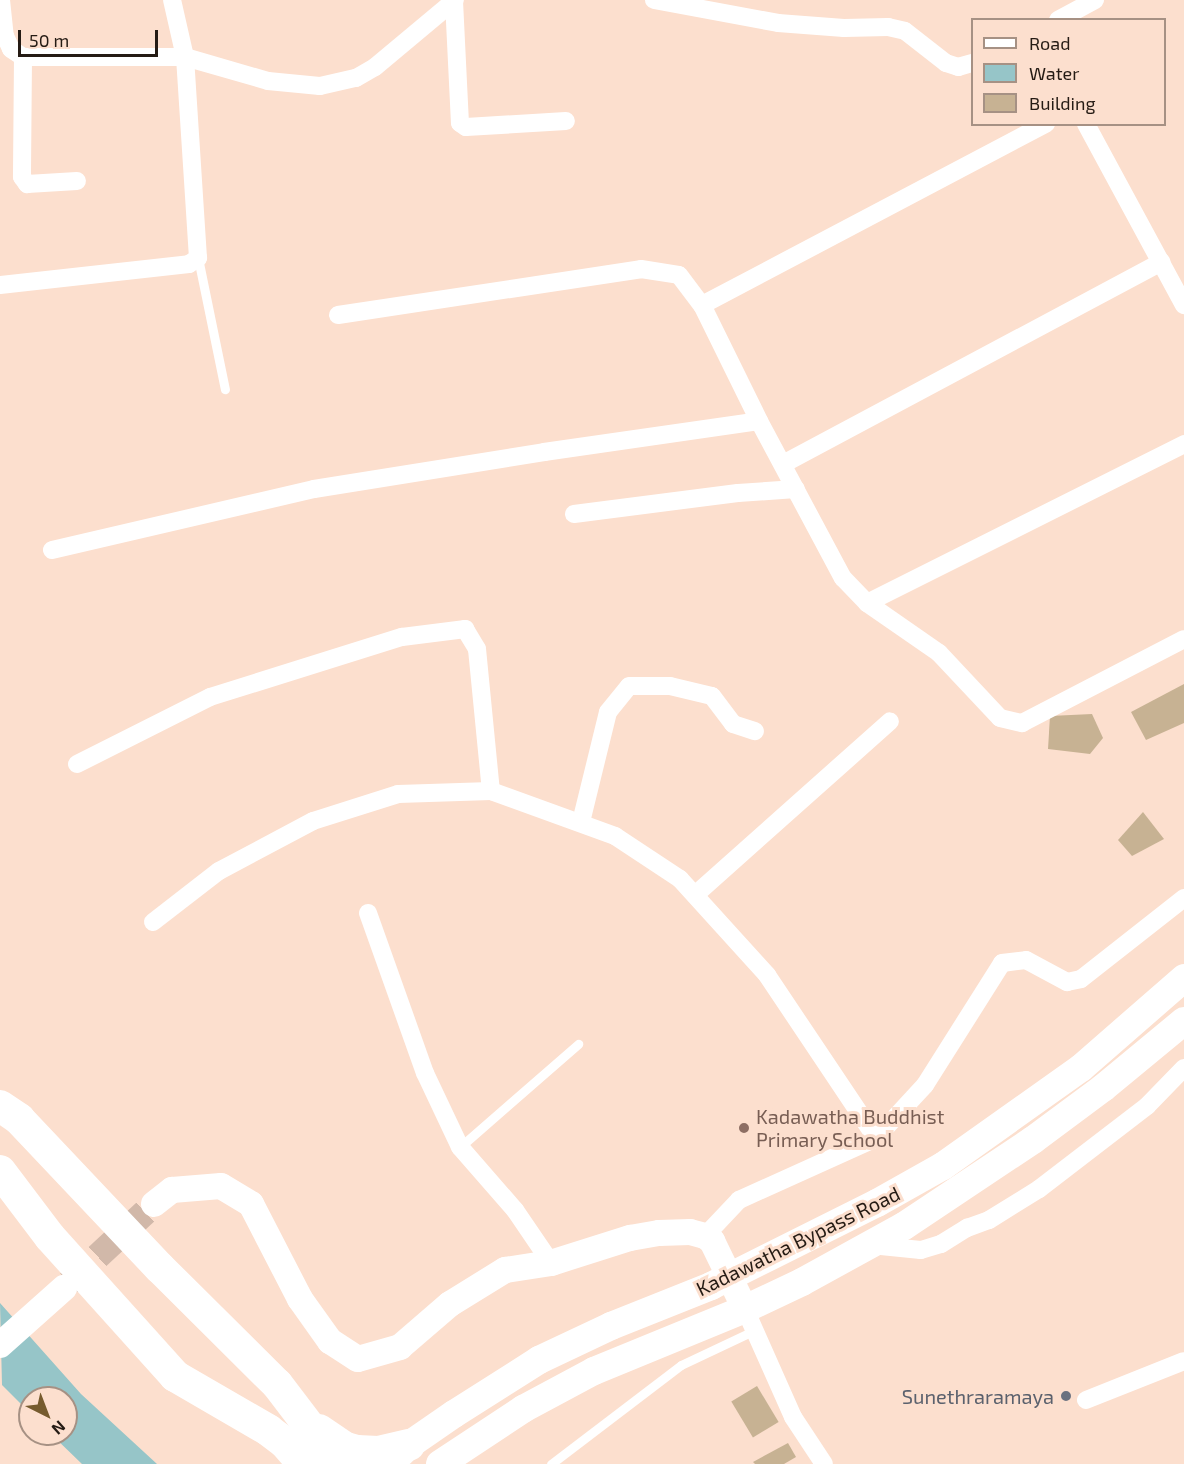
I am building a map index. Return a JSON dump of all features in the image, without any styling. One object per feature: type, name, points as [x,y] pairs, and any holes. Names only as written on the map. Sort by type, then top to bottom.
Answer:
[{"type":"highway","points":[[0,1106],[20,1119],[160,1268],[277,1384],[310,1424],[338,1464]]},
{"type":"highway","points":[[0,1171],[50,1237],[175,1376],[268,1430],[285,1443],[303,1464]]},
{"type":"highway","points":[[310,1424],[346,1448],[399,1454]]},
{"type":"main road","name":"Kadawatha Bypass Road","points":[[399,1454],[492,1388],[539,1360],[611,1326],[731,1277],[912,1184],[980,1142],[1081,1068],[1184,978]]},
{"type":"main road","name":"Kadawatha Bypass Road","points":[[440,1464],[523,1409],[594,1371],[750,1319],[904,1226],[1033,1140],[1103,1088],[1184,1021]]},
{"type":"street","points":[[1,0],[5,36],[11,50],[23,57],[185,57],[247,76],[293,86],[336,84],[356,78],[375,67],[454,0]]},
{"type":"street","points":[[0,285],[189,264],[198,258],[185,57],[172,0]]},
{"type":"street","points":[[454,0],[460,123],[466,127],[566,121]]},
{"type":"street","points":[[654,0],[704,4],[778,23],[844,28],[888,27],[905,31],[946,63],[958,67],[971,63]]},
{"type":"street","points":[[1062,18],[1095,0]]},
{"type":"street","points":[[23,57],[22,177],[27,184],[77,181]]},
{"type":"street","points":[[702,305],[1042,126]]},
{"type":"street","points":[[1087,126],[1184,305]]},
{"type":"street","points":[[783,464],[1162,262]]},
{"type":"street","points":[[338,315],[641,269],[679,275],[702,305],[759,421],[843,578],[867,603],[939,652],[1000,718],[1022,723],[1184,639]]},
{"type":"street","points":[[52,550],[314,489],[544,452],[759,421]]},
{"type":"street","points":[[867,603],[1184,444]]},
{"type":"street","points":[[574,514],[796,489]]},
{"type":"street","points":[[77,764],[210,697],[402,638],[465,629],[477,649],[491,791]]},
{"type":"street","points":[[581,822],[608,712],[629,686],[670,686],[712,696],[733,724],[755,731]]},
{"type":"street","points":[[694,895],[890,721]]},
{"type":"street","points":[[153,922],[219,872],[313,821],[399,794],[491,791],[615,836],[680,879],[767,975],[876,1138]]},
{"type":"street","points":[[705,1236],[739,1200],[876,1138],[925,1085],[1002,963],[1026,960],[1067,982],[1081,979],[1184,898]]},
{"type":"street","points":[[368,913],[425,1073],[460,1147],[515,1210],[551,1263]]},
{"type":"street","points":[[870,1245],[921,1250],[941,1244],[967,1228],[989,1220],[1039,1189],[1147,1106],[1184,1068]]},
{"type":"street","points":[[154,1204],[172,1190],[221,1186],[250,1204],[300,1299],[330,1341],[358,1359],[400,1347],[450,1304],[505,1270],[551,1263],[630,1238],[675,1232],[705,1236],[718,1250],[793,1417],[824,1464]]},
{"type":"street","points":[[0,1345],[64,1287]]},
{"type":"street","points":[[1086,1400],[1184,1361]]},
{"type":"lane","points":[[198,258],[225,389]]},
{"type":"lane","points":[[460,1147],[578,1044]]},
{"type":"lane","points":[[551,1464],[681,1365],[750,1319]]},
{"type":"water","points":[[0,1303],[74,1386],[18,1386],[18,1401],[2,1385]]},
{"type":"water","points":[[78,1391],[157,1464],[82,1464],[63,1446],[78,1446]]},
{"type":"building","points":[[1184,684],[1184,723],[1146,740],[1131,712]]},
{"type":"building","points":[[1092,714],[1103,738],[1090,754],[1048,749],[1050,716]]},
{"type":"building","points":[[1143,812],[1164,839],[1132,856],[1118,840]]},
{"type":"building","points":[[757,1386],[779,1422],[753,1437],[731,1401]]},
{"type":"building","points":[[788,1443],[796,1457],[784,1464],[755,1464],[753,1462]]},
{"type":"tunnel","points":[[69,1283],[154,1204]]},
{"type":"place","name":"Kadawatha Buddhist Primary School","points":[[744,1128]]},
{"type":"place","name":"Sunethraramaya","points":[[1066,1396]]}]
